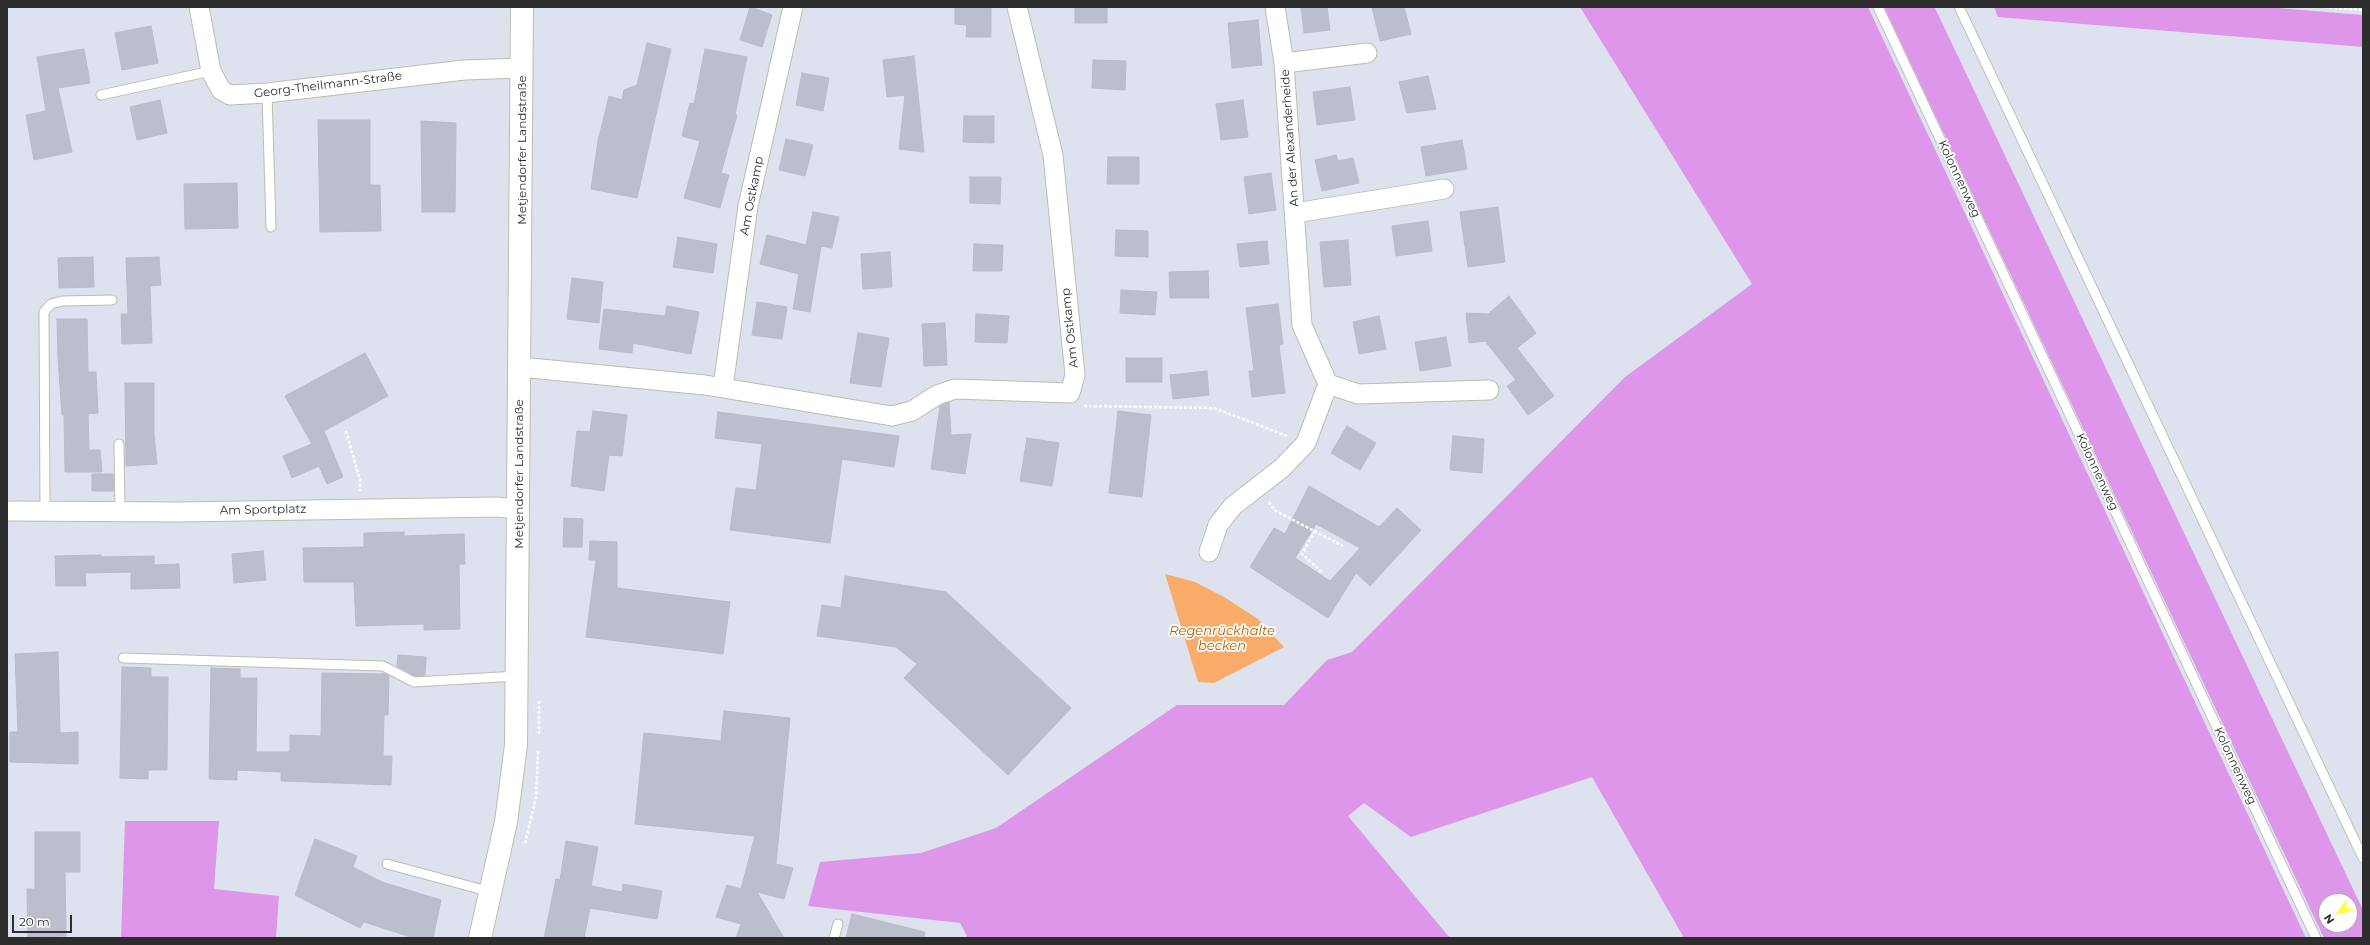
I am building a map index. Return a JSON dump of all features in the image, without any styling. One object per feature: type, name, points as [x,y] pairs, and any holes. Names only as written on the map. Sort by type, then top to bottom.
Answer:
[{"type":"main road","name":"Metjendorfer Landstraße","points":[[480,938],[506,822],[514,768],[517,676],[519,509],[522,7]]},
{"type":"street","name":"Georg-Theilmann-Straße","points":[[199,7],[211,71],[221,90],[230,95],[267,93],[464,70],[522,68]]},
{"type":"street","name":"Am Ostkamp","points":[[723,387],[748,206],[793,7]]},
{"type":"street","name":"Am Ostkamp","points":[[1017,7],[1053,155],[1075,375],[1070,393]]},
{"type":"street","name":"An der Alexanderheide","points":[[1275,7],[1284,62],[1296,213],[1302,324],[1328,384]]},
{"type":"street","name":"An der Alexanderheide","points":[[1284,62],[1367,54]]},
{"type":"street","name":"An der Alexanderheide","points":[[1296,213],[1444,190]]},
{"type":"street","points":[[520,367],[723,387],[892,416],[912,411],[936,395],[955,389],[1070,393]]},
{"type":"street","points":[[1208,552],[1218,525],[1232,506],[1282,468],[1306,443],[1328,384],[1358,394],[1489,390]]},
{"type":"street","name":"Am Sportplatz","points":[[7,511],[120,512],[497,507],[519,509]]},
{"type":"lane","name":"Kolonnenweg","points":[[1878,7],[2316,938]]},
{"type":"lane","points":[[1959,7],[2363,858]]},
{"type":"lane","points":[[101,95],[211,71]]},
{"type":"lane","points":[[267,93],[271,227]]},
{"type":"lane","points":[[45,511],[44,312],[52,304],[62,301],[112,300]]},
{"type":"lane","points":[[119,444],[120,512]]},
{"type":"lane","points":[[123,658],[383,666],[414,682],[517,676]]},
{"type":"lane","points":[[387,864],[491,892]]},
{"type":"lane","points":[[834,938],[838,924]]},
{"type":"path","points":[[2324,7],[2363,10]]},
{"type":"path","points":[[1070,393],[1084,406],[1214,408],[1306,443]]},
{"type":"path","points":[[346,431],[360,480],[360,508]]},
{"type":"path","points":[[1259,484],[1274,510],[1343,546]]},
{"type":"path","points":[[1315,531],[1302,554],[1322,572]]},
{"type":"shaded area","points":[[1580,7],[1868,7],[2306,938],[1684,938],[1592,777],[1411,837],[1364,803],[1348,816],[1450,938],[968,938],[960,923],[808,906],[820,862],[921,853],[996,828],[1177,705],[1284,705],[1327,660],[1352,652],[1625,377],[1752,284]]},
{"type":"shaded area","points":[[1884,7],[1935,8],[2355,893],[2318,893],[2318,925]]},
{"type":"shaded area","points":[[1994,7],[2265,7],[2363,15],[2363,47],[1998,17]]},
{"type":"shaded area","points":[[125,821],[219,821],[214,889],[279,896],[276,938],[121,938]]},
{"type":"shaded area","points":[[2358,899],[2363,910],[2363,938],[2324,938],[2322,933],[2358,933]]},
{"type":"water","name":"Regenrückhalte becken","points":[[1165,574],[1195,582],[1224,597],[1258,619],[1284,647],[1214,683],[1198,682]]},
{"type":"building","points":[[750,7],[772,15],[762,47],[740,40]]},
{"type":"building","points":[[1075,7],[1107,7],[1107,23],[1075,23]]},
{"type":"building","points":[[1301,7],[1327,7],[1330,30],[1304,33]]},
{"type":"building","points":[[1372,7],[1404,7],[1411,34],[1380,41]]},
{"type":"building","points":[[955,8],[991,8],[991,37],[966,37],[967,25],[955,24]]},
{"type":"building","points":[[1258,20],[1262,65],[1232,68],[1228,23]]},
{"type":"building","points":[[151,26],[158,63],[122,70],[115,33]]},
{"type":"building","points":[[647,43],[671,49],[637,198],[591,189],[598,141],[609,96],[622,100],[624,90],[637,85]]},
{"type":"building","points":[[84,49],[90,83],[58,88],[72,152],[34,160],[26,115],[46,111],[37,57]]},
{"type":"building","points":[[705,49],[747,57],[735,115],[737,115],[721,173],[729,175],[720,208],[684,198],[700,141],[682,136],[690,103],[694,104]]},
{"type":"building","points":[[914,56],[924,152],[899,149],[905,95],[887,97],[883,60]]},
{"type":"building","points":[[1093,60],[1126,61],[1125,90],[1092,88]]},
{"type":"building","points":[[802,73],[829,78],[823,111],[796,105]]},
{"type":"building","points":[[1428,76],[1436,109],[1407,113],[1399,82]]},
{"type":"building","points":[[1350,87],[1355,120],[1317,125],[1313,92]]},
{"type":"building","points":[[160,100],[167,133],[137,140],[130,107]]},
{"type":"building","points":[[1243,100],[1248,137],[1221,140],[1216,104]]},
{"type":"building","points":[[964,116],[994,116],[994,143],[963,142]]},
{"type":"building","points":[[318,120],[370,120],[370,185],[380,185],[381,231],[320,232]]},
{"type":"building","points":[[421,121],[456,123],[455,212],[422,212]]},
{"type":"building","points":[[786,139],[813,145],[805,176],[779,170]]},
{"type":"building","points":[[1462,140],[1467,169],[1426,176],[1421,147]]},
{"type":"building","points":[[1336,155],[1338,161],[1353,158],[1359,183],[1322,191],[1315,160]]},
{"type":"building","points":[[1108,157],[1139,157],[1139,184],[1107,184]]},
{"type":"building","points":[[1271,173],[1276,210],[1249,214],[1244,177]]},
{"type":"building","points":[[970,177],[1001,177],[1000,204],[970,203]]},
{"type":"building","points":[[237,183],[238,228],[185,229],[184,184]]},
{"type":"building","points":[[1498,207],[1505,262],[1468,267],[1460,212]]},
{"type":"building","points":[[813,212],[839,217],[832,248],[821,246],[810,312],[793,309],[799,274],[760,264],[767,235],[806,245]]},
{"type":"building","points":[[1428,221],[1432,251],[1396,256],[1392,226]]},
{"type":"building","points":[[1116,230],[1148,231],[1148,257],[1115,256]]},
{"type":"building","points":[[678,237],[717,244],[713,273],[673,267]]},
{"type":"building","points":[[1348,240],[1351,285],[1324,287],[1320,242]]},
{"type":"building","points":[[1267,241],[1269,264],[1240,267],[1237,244]]},
{"type":"building","points":[[974,244],[1003,245],[1002,271],[973,271]]},
{"type":"building","points":[[890,252],[892,287],[863,289],[861,254]]},
{"type":"building","points":[[93,257],[94,287],[59,288],[58,258]]},
{"type":"building","points":[[159,257],[161,285],[150,286],[152,343],[122,344],[121,314],[128,314],[126,258]]},
{"type":"building","points":[[1208,271],[1209,298],[1170,298],[1169,272]]},
{"type":"building","points":[[572,278],[603,282],[599,323],[567,319]]},
{"type":"building","points":[[1121,290],[1157,292],[1155,315],[1120,313]]},
{"type":"building","points":[[1509,296],[1536,333],[1517,348],[1554,396],[1528,415],[1507,386],[1516,380],[1485,341],[1469,343],[1466,313],[1488,314]]},
{"type":"building","points":[[757,302],[787,307],[782,339],[752,335]]},
{"type":"building","points":[[1278,304],[1283,344],[1279,345],[1285,393],[1252,397],[1249,371],[1254,371],[1246,308]]},
{"type":"building","points":[[667,306],[699,312],[691,354],[633,343],[632,353],[599,349],[604,309],[665,316]]},
{"type":"building","points":[[976,314],[1009,316],[1007,343],[975,342]]},
{"type":"building","points":[[1379,316],[1386,349],[1359,354],[1353,322]]},
{"type":"building","points":[[57,319],[87,319],[88,372],[96,372],[98,413],[88,414],[89,450],[100,450],[102,472],[65,472],[64,415],[62,415]]},
{"type":"building","points":[[945,323],[947,365],[924,366],[922,324]]},
{"type":"building","points":[[858,333],[889,338],[881,387],[850,383]]},
{"type":"building","points":[[1446,337],[1451,366],[1420,371],[1415,342]]},
{"type":"building","points":[[365,353],[388,396],[324,431],[343,477],[327,484],[319,466],[292,478],[283,456],[312,444],[285,396]]},
{"type":"building","points":[[1126,358],[1162,358],[1162,382],[1126,382]]},
{"type":"building","points":[[1207,371],[1209,395],[1173,399],[1170,375]]},
{"type":"building","points":[[125,383],[154,383],[154,435],[157,464],[126,466]]},
{"type":"building","points":[[949,402],[951,435],[971,434],[965,474],[931,469],[940,406]]},
{"type":"building","points":[[593,411],[627,415],[622,456],[609,455],[604,491],[571,486],[577,431],[590,432]]},
{"type":"building","points":[[1118,411],[1151,415],[1142,497],[1109,493]]},
{"type":"building","points":[[718,412],[899,436],[894,467],[842,459],[830,543],[730,530],[736,488],[756,490],[762,444],[715,438]]},
{"type":"building","points":[[1347,426],[1376,443],[1360,470],[1331,453]]},
{"type":"building","points":[[1453,436],[1484,439],[1482,473],[1450,470]]},
{"type":"building","points":[[1027,438],[1059,443],[1052,486],[1020,481]]},
{"type":"building","points":[[92,474],[113,474],[114,491],[92,491]]},
{"type":"building","points":[[1309,486],[1379,527],[1397,508],[1421,530],[1370,586],[1356,573],[1328,618],[1250,567],[1274,528],[1285,534]],"holes":[[[1316,524],[1360,548],[1330,581],[1295,558]]]},
{"type":"building","points":[[564,518],[583,519],[582,547],[563,547]]},
{"type":"building","points":[[404,532],[404,536],[464,534],[465,564],[459,564],[460,629],[424,630],[424,624],[356,626],[354,582],[304,582],[303,548],[364,547],[364,533]]},
{"type":"building","points":[[590,541],[617,542],[617,588],[730,602],[723,654],[586,637],[596,560],[589,560]]},
{"type":"building","points":[[263,551],[266,580],[234,583],[232,554]]},
{"type":"building","points":[[101,555],[101,557],[154,556],[154,565],[179,564],[180,588],[131,589],[131,572],[85,573],[86,586],[56,586],[55,556]]},
{"type":"building","points":[[845,576],[946,592],[1071,708],[1008,775],[904,678],[917,664],[896,647],[817,636],[822,605],[841,608]]},
{"type":"building","points":[[58,652],[60,733],[78,732],[78,764],[10,762],[10,732],[18,732],[15,654]]},
{"type":"building","points":[[398,655],[426,657],[425,675],[415,676],[397,666]]},
{"type":"building","points":[[122,667],[151,668],[151,677],[168,677],[167,770],[148,770],[148,779],[120,778]]},
{"type":"building","points":[[211,668],[240,669],[240,678],[257,678],[256,752],[290,752],[290,735],[321,736],[322,673],[385,674],[389,676],[388,715],[384,715],[383,756],[392,756],[391,785],[281,781],[281,772],[237,770],[237,780],[209,779]]},
{"type":"building","points":[[724,711],[790,718],[776,864],[793,868],[784,899],[757,892],[784,938],[736,938],[741,924],[716,917],[727,885],[741,889],[755,836],[635,824],[644,733],[721,741]]},
{"type":"building","points":[[35,832],[80,832],[80,872],[65,872],[66,936],[28,937],[27,889],[35,889]]},
{"type":"building","points":[[315,839],[357,856],[353,867],[382,882],[441,900],[433,938],[414,938],[364,922],[360,928],[295,895]]},
{"type":"building","points":[[566,841],[598,847],[591,886],[622,892],[623,884],[662,891],[657,919],[590,908],[584,938],[544,938],[556,879],[560,880]]},
{"type":"building","points":[[852,914],[925,932],[924,938],[846,938]]}]
